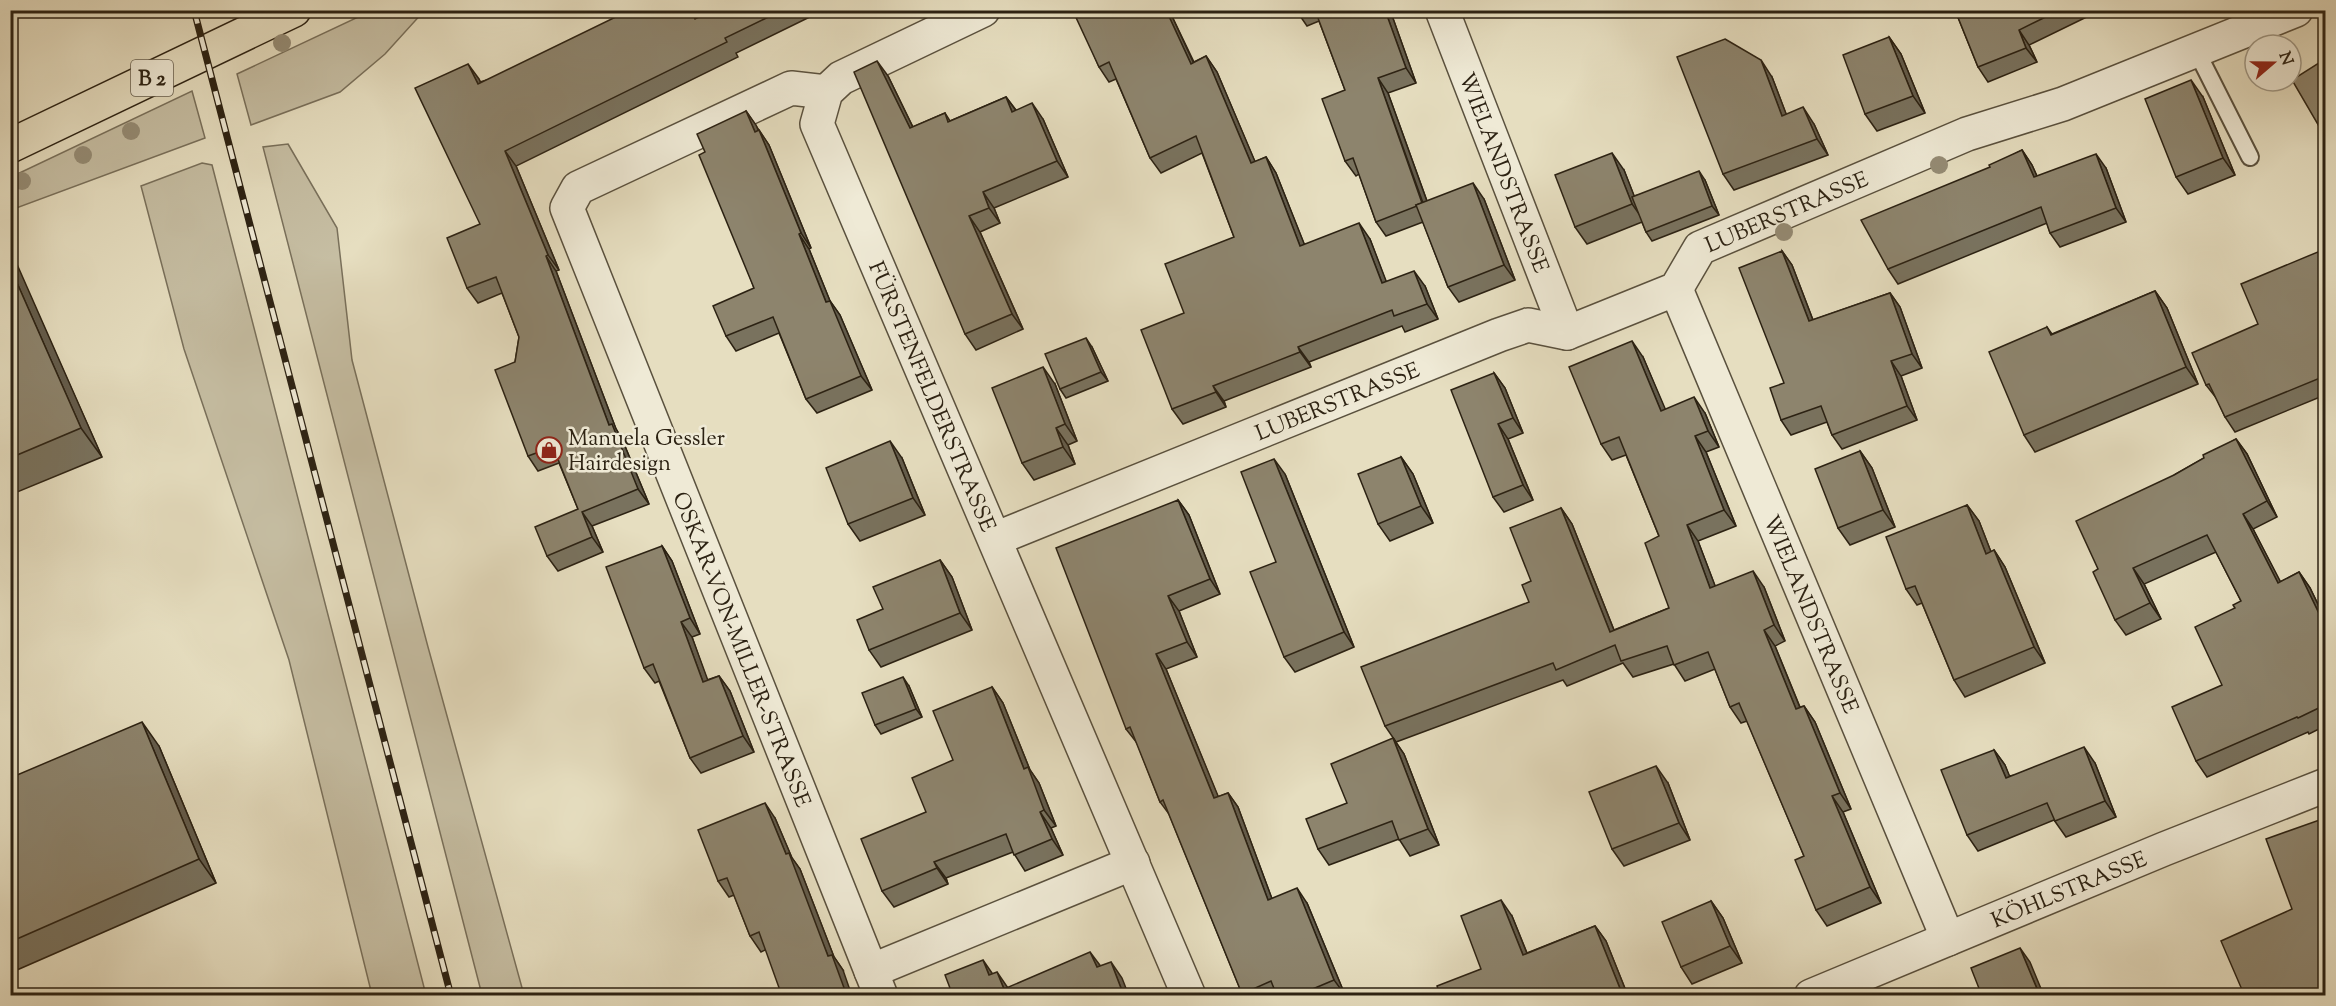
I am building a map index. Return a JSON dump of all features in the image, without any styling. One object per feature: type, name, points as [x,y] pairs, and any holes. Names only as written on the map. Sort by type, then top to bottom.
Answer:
[{"type":"main road","name":"B 2","points":[[10,146],[294,10]]},
{"type":"street","points":[[826,92],[841,78],[983,10]]},
{"type":"street","name":"WIELANDSTRASSE","points":[[1442,10],[1567,333]]},
{"type":"street","name":"LUBERSTRASSE","points":[[1676,289],[1700,249],[1967,134],[2063,104],[2296,10]]},
{"type":"street","name":"OSKAR-VON-MILLER-STRASSE","points":[[826,92],[791,88],[578,188],[567,208],[876,983]]},
{"type":"street","name":"FÜRSTENFELDERSTRASSE","points":[[826,92],[817,124],[1189,996]]},
{"type":"street","points":[[1567,333],[1676,289]]},
{"type":"street","name":"WIELANDSTRASSE","points":[[1676,289],[1948,939]]},
{"type":"street","name":"LUBERSTRASSE","points":[[995,539],[1499,335],[1528,325],[1567,333]]},
{"type":"street","name":"KÖHLSTRASSE","points":[[1811,996],[2163,849],[2325,785]]},
{"type":"street","points":[[876,983],[1132,863]]},
{"type":"lane","points":[[2196,51],[2250,157]]},
{"type":"shaded area","points":[[373,10],[424,11],[385,54],[340,92],[251,125],[237,74]]},
{"type":"shaded area","points":[[192,91],[205,138],[11,210],[11,177]]},
{"type":"shaded area","points":[[288,144],[337,228],[352,360],[524,995],[482,995],[263,147]]},
{"type":"shaded area","points":[[202,163],[212,165],[426,995],[372,995],[289,660],[184,349],[141,186]]},
{"type":"building","points":[[630,10],[691,10],[695,19],[713,10],[783,10],[725,38],[727,42],[505,151],[548,255],[546,256],[609,425],[612,424],[638,489],[582,512],[592,537],[547,556],[535,527],[578,509],[553,447],[528,456],[495,370],[515,362],[519,337],[496,277],[467,288],[447,238],[480,224],[415,88],[468,64],[478,84]]},
{"type":"building","points":[[1166,10],[1191,64],[1206,56],[1251,163],[1266,157],[1300,246],[1359,223],[1382,283],[1414,271],[1427,304],[1394,316],[1392,310],[1298,347],[1300,352],[1213,386],[1216,392],[1172,409],[1141,330],[1184,313],[1165,264],[1234,237],[1196,136],[1150,158],[1109,62],[1099,67],[1073,11]]},
{"type":"building","points":[[1315,10],[1385,10],[1406,68],[1378,78],[1422,203],[1417,206],[1376,222],[1353,158],[1345,161],[1322,99],[1345,90]]},
{"type":"building","points":[[1955,10],[2060,10],[2019,30],[2026,48],[1978,67]]},
{"type":"building","points":[[1889,37],[1913,96],[1865,114],[1843,55]]},
{"type":"building","points":[[1725,39],[1761,60],[1782,116],[1803,107],[1817,139],[1723,174],[1677,57]]},
{"type":"building","points":[[2325,59],[2325,125],[2320,128],[2300,93],[2303,93],[2303,73]]},
{"type":"building","points":[[877,61],[910,128],[945,113],[948,122],[1006,97],[1012,112],[1032,103],[1057,161],[983,192],[989,208],[969,216],[1012,314],[965,334],[854,72]]},
{"type":"building","points":[[2191,80],[2223,158],[2176,177],[2145,99]]},
{"type":"building","points":[[746,111],[755,132],[759,130],[826,302],[830,301],[861,376],[806,399],[773,317],[726,336],[713,306],[754,288],[699,155],[705,152],[697,134]]},
{"type":"building","points":[[2022,150],[2034,177],[2096,154],[2116,208],[2050,233],[2041,207],[1888,269],[1861,220],[1990,167],[1989,165]]},
{"type":"building","points":[[1612,153],[1632,204],[1575,227],[1555,175]]},
{"type":"building","points":[[1699,171],[1712,206],[1646,232],[1632,197]]},
{"type":"building","points":[[1473,183],[1504,265],[1448,287],[1416,205]]},
{"type":"building","points":[[2325,226],[2325,243],[2320,228]]},
{"type":"building","points":[[2325,249],[2325,352],[2321,354],[2325,364],[2325,376],[2225,417],[2209,384],[2206,385],[2192,353],[2258,324],[2241,284]]},
{"type":"building","points":[[1782,251],[1809,321],[1890,293],[1912,354],[1891,361],[1907,406],[1832,435],[1821,406],[1781,420],[1770,388],[1784,383],[1739,268]]},
{"type":"building","points":[[10,267],[81,428],[10,458]]},
{"type":"building","points":[[2155,291],[2186,367],[2024,435],[1989,352],[2047,327],[2051,335]]},
{"type":"building","points":[[1086,338],[1101,372],[1060,389],[1045,354]]},
{"type":"building","points":[[1632,341],[1661,411],[1694,397],[1708,431],[1695,436],[1724,510],[1687,525],[1710,588],[1753,571],[1774,625],[1764,630],[1796,709],[1804,706],[1840,793],[1832,796],[1870,887],[1816,910],[1795,860],[1804,856],[1739,703],[1730,707],[1708,652],[1674,665],[1667,646],[1621,661],[1615,645],[1556,670],[1553,663],[1385,726],[1361,667],[1529,602],[1522,585],[1531,581],[1510,528],[1561,508],[1610,632],[1669,608],[1645,543],[1659,536],[1619,437],[1601,444],[1569,367]]},
{"type":"building","points":[[1043,367],[1065,424],[1056,428],[1063,447],[1022,463],[992,388]]},
{"type":"building","points":[[1494,373],[1513,418],[1498,424],[1523,485],[1493,497],[1451,390]]},
{"type":"building","points":[[2236,439],[2267,501],[2243,514],[2278,583],[2299,572],[2325,626],[2325,705],[2196,761],[2172,707],[2222,685],[2195,627],[2235,608],[2233,605],[2241,601],[2207,535],[2133,568],[2150,603],[2115,620],[2093,572],[2098,569],[2076,521],[2174,475],[2204,458],[2203,455]]},
{"type":"building","points":[[890,441],[913,498],[848,524],[826,468]]},
{"type":"building","points":[[1860,451],[1883,510],[1838,528],[1815,469]]},
{"type":"building","points":[[1401,457],[1421,506],[1378,524],[1358,474]]},
{"type":"building","points":[[1274,459],[1344,632],[1284,657],[1250,572],[1276,562],[1241,472]]},
{"type":"building","points":[[1178,500],[1210,579],[1168,596],[1187,642],[1156,654],[1214,798],[1228,793],[1268,900],[1297,888],[1334,980],[1296,996],[1277,996],[1271,981],[1242,994],[1163,800],[1160,802],[1130,727],[1126,729],[1056,548]]},
{"type":"building","points":[[1967,505],[1986,554],[1994,550],[2034,647],[1954,680],[1915,586],[1906,589],[1886,537]]},
{"type":"building","points":[[662,546],[690,618],[681,622],[703,682],[719,676],[743,736],[690,758],[653,664],[644,668],[606,567]]},
{"type":"building","points":[[940,560],[960,613],[869,650],[857,620],[883,609],[873,587]]},
{"type":"building","points":[[903,677],[916,709],[875,725],[862,693]]},
{"type":"building","points":[[992,687],[1024,769],[1028,767],[1044,810],[1040,812],[1052,839],[1014,855],[1006,834],[934,862],[937,868],[882,891],[861,839],[926,812],[912,778],[953,760],[933,711]]},
{"type":"building","points":[[142,722],[199,859],[10,942],[10,778]]},
{"type":"building","points":[[1393,738],[1428,829],[1399,840],[1392,821],[1318,849],[1306,819],[1347,803],[1331,764]]},
{"type":"building","points":[[2084,747],[2105,801],[2055,821],[2047,803],[1967,835],[1941,770],[1994,750],[2006,778]]},
{"type":"building","points":[[1656,766],[1679,823],[1612,849],[1589,792]]},
{"type":"building","points":[[765,803],[786,854],[789,853],[828,956],[832,955],[847,996],[782,996],[759,932],[750,936],[727,878],[718,881],[698,830]]},
{"type":"building","points":[[2325,818],[2325,996],[2234,996],[2243,992],[2221,941],[2292,909],[2266,839]]},
{"type":"building","points":[[1501,900],[1523,955],[1595,926],[1621,991],[1611,996],[1440,996],[1437,986],[1481,969],[1461,916]]},
{"type":"building","points":[[1711,901],[1730,946],[1681,967],[1662,922]]},
{"type":"building","points":[[2020,948],[2040,996],[1982,996],[1971,968]]},
{"type":"building","points":[[1090,952],[1097,967],[1111,962],[1124,996],[953,996],[945,975],[983,960],[989,975],[997,972],[1004,989]]},
{"type":"railway","points":[[194,10],[451,996]]},
{"type":"place","name":"Manuela Gessler Hairdesign","points":[[549,450]]}]
